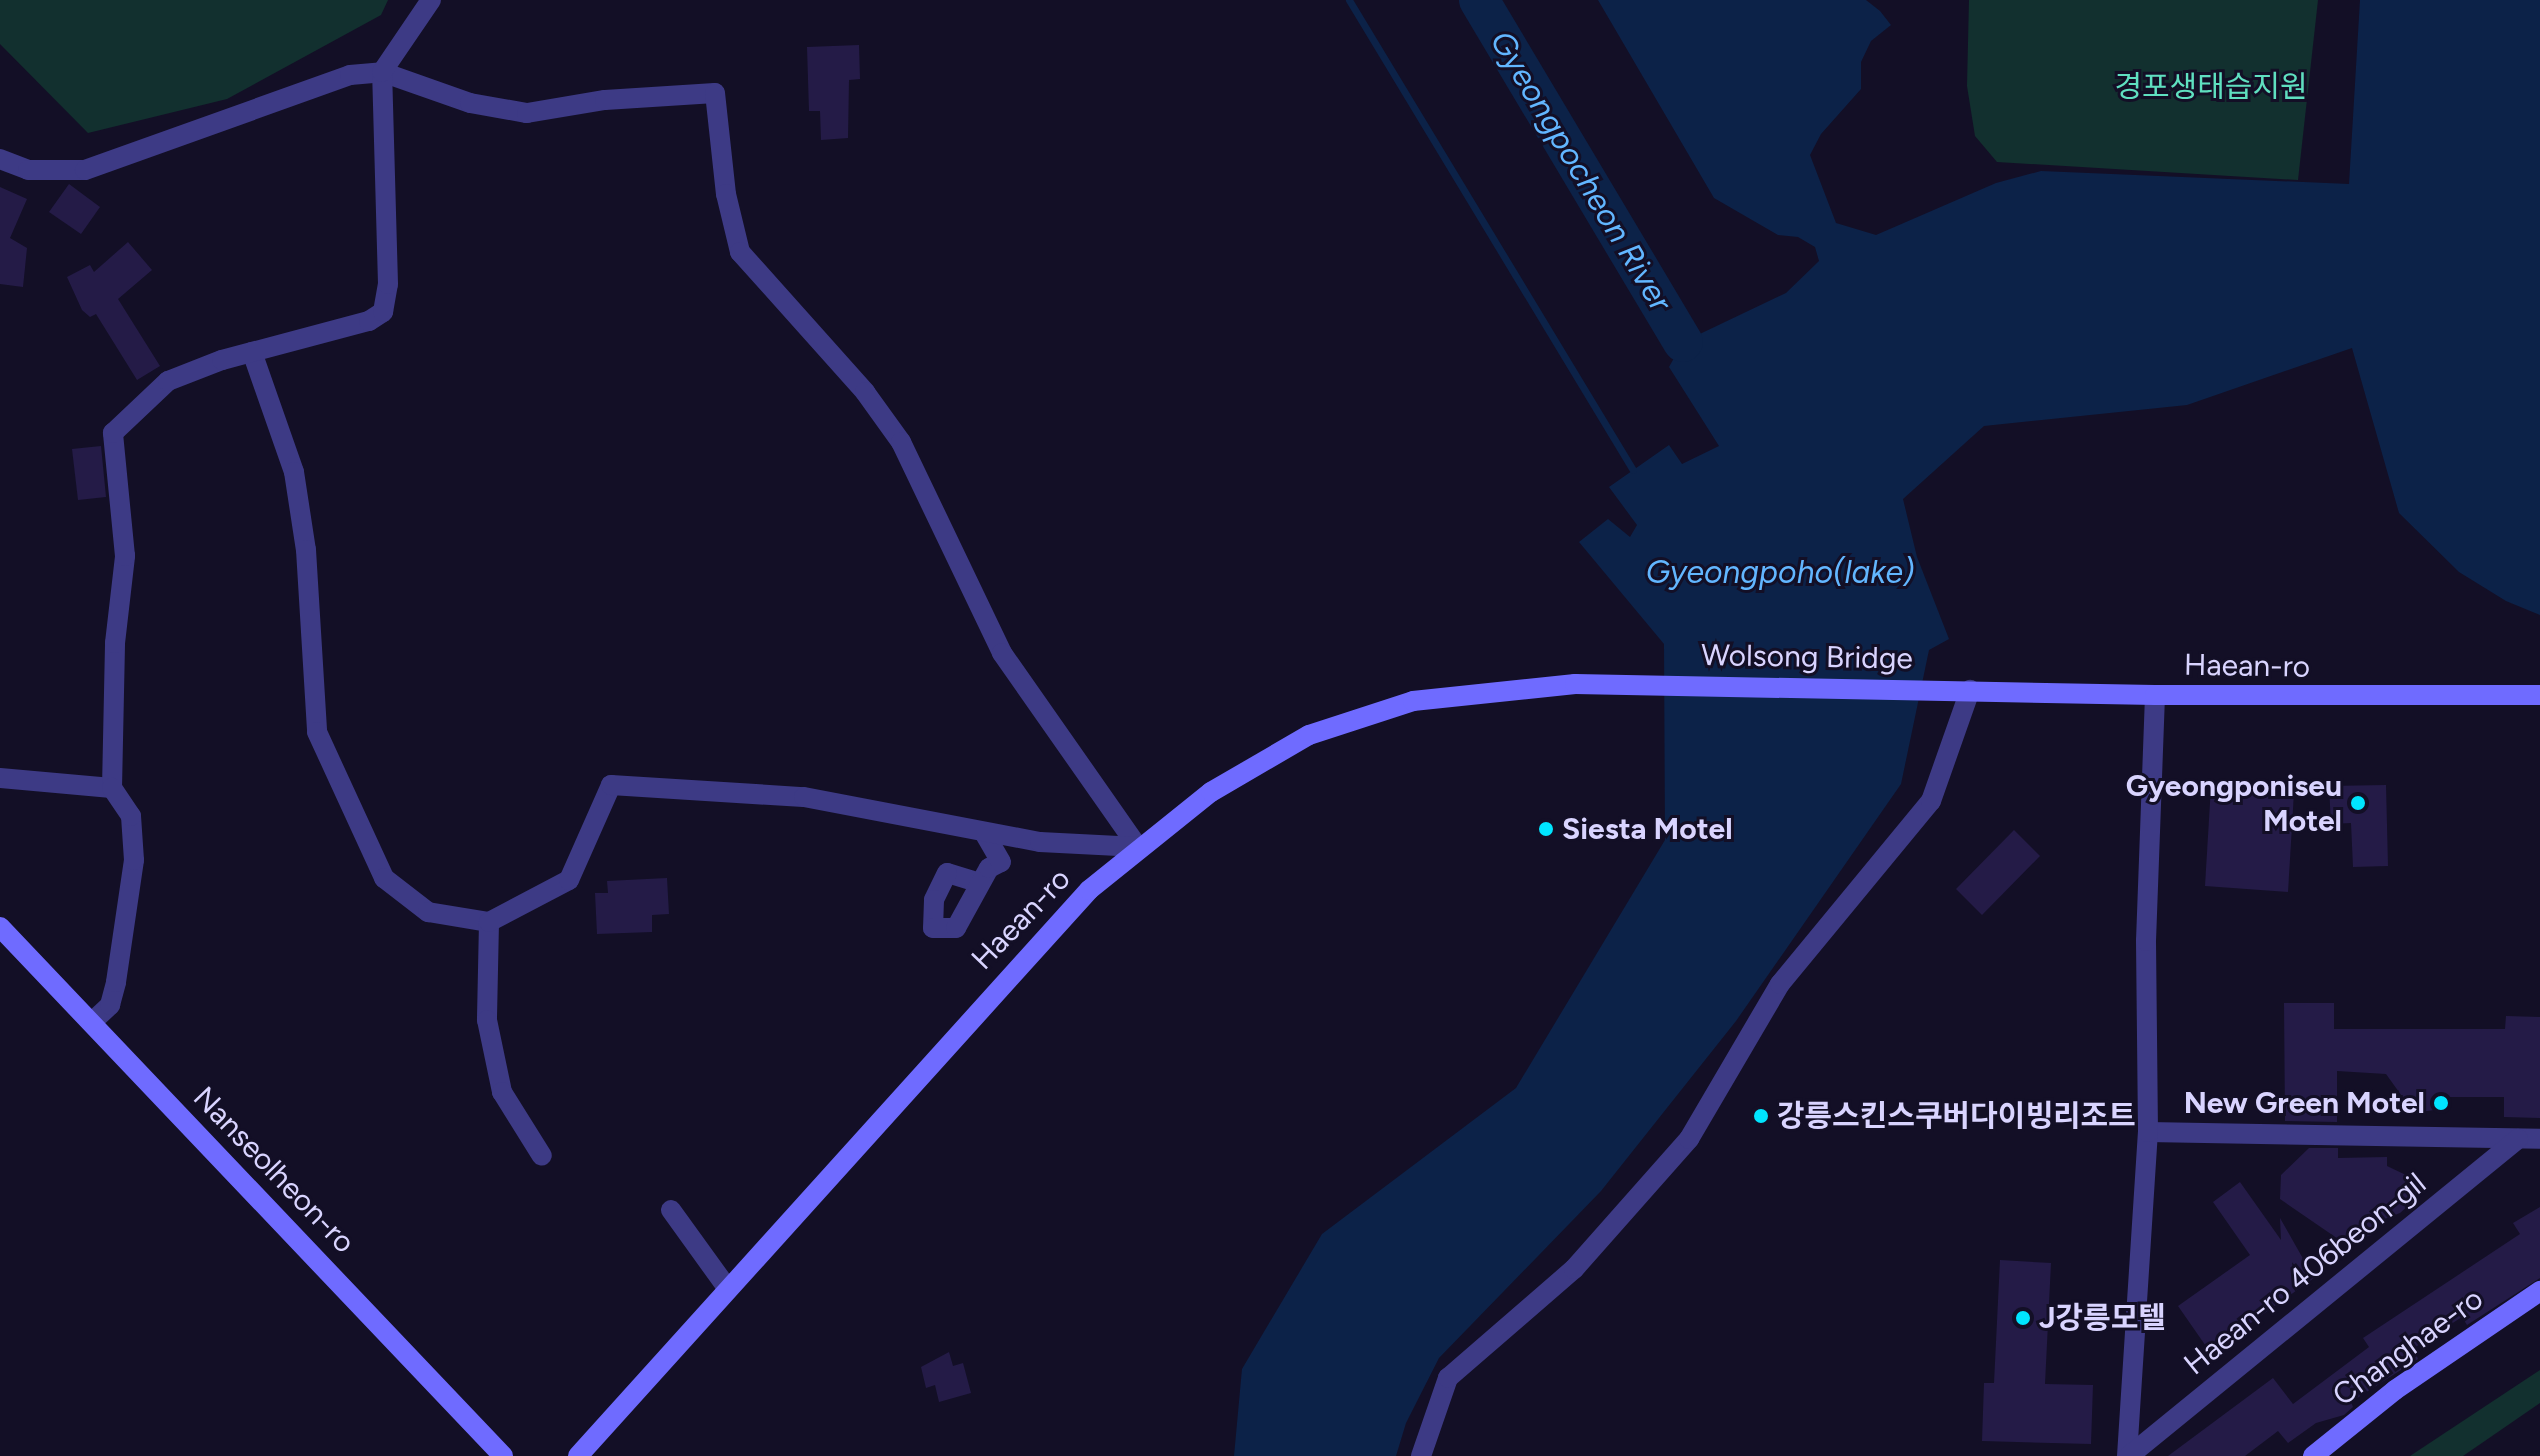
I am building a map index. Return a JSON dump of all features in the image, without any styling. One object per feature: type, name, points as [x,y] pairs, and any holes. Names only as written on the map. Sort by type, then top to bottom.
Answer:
[{"type":"street","points":[[92,1022],[110,1005],[116,982],[134,860],[131,816],[112,788],[115,643],[125,556],[113,433],[130,413],[168,381],[252,352],[369,321],[383,312],[388,284],[382,72],[431,0]]},
{"type":"street","points":[[0,159],[28,170],[85,170],[350,75],[382,72],[470,103],[527,113],[605,100],[715,93],[726,194],[740,252],[865,392],[901,442],[1002,653],[1138,847]]},
{"type":"street","points":[[252,352],[294,472],[307,566],[317,732],[384,878],[428,912],[489,922],[569,880],[611,785],[804,797],[985,834],[1138,847]]},
{"type":"street","name":"Haean-ro","points":[[578,1456],[1010,973],[1138,847],[1271,755],[1347,721],[1413,701],[1477,691],[1660,684]]},
{"type":"street","name":"Wolsong Bridge","points":[[1660,684],[1961,690]]},
{"type":"street","points":[[1421,1456],[1448,1378],[1574,1269],[1689,1139],[1780,984],[1931,801],[1961,690]]},
{"type":"street","name":"Haean-ro","points":[[1961,690],[2155,695],[2540,695]]},
{"type":"street","name":"Haean-ro 406beon-gil","points":[[2128,1456],[2148,1132],[2146,941],[2155,695]]},
{"type":"street","points":[[0,778],[112,788]]},
{"type":"street","points":[[980,883],[989,868],[1001,862],[985,834]]},
{"type":"street","points":[[489,922],[487,1020],[502,1092],[542,1156]]},
{"type":"street","name":"Nanseolheon-ro","points":[[0,927],[503,1456]]},
{"type":"street","name":"Haean-ro 406beon-gil","points":[[2148,1132],[2540,1139]]},
{"type":"street","name":"Haean-ro 406beon-gil","points":[[2128,1456],[2518,1139]]},
{"type":"street","points":[[671,1210],[728,1289]]},
{"type":"street","name":"Changhae-ro","points":[[2313,1456],[2395,1390],[2540,1291]]},
{"type":"green space","points":[[0,0],[388,0],[381,15],[227,99],[88,133],[0,44]]},
{"type":"green space","name":"경포생태습지원","points":[[1969,0],[2318,0],[2298,180],[1997,162],[1975,136],[1967,86]]},
{"type":"green space","points":[[2540,1370],[2540,1403],[2463,1456],[2410,1456]]},
{"type":"water","name":"Gyeongpoho(lake)","points":[[1598,0],[1866,0],[1880,11],[1891,25],[1871,41],[1861,62],[1861,89],[1821,134],[1810,155],[1836,223],[1876,235],[1996,183],[2041,171],[2349,184],[2360,0],[2540,0],[2540,615],[2506,601],[2459,572],[2399,513],[2352,348],[2187,405],[1984,426],[1903,499],[1917,557],[1949,639],[1929,650],[1901,784],[1736,1021],[1601,1191],[1439,1358],[1406,1423],[1396,1456],[1234,1456],[1242,1369],[1322,1234],[1516,1088],[1665,840],[1664,644],[1579,542],[1608,519],[1630,537],[1637,525],[1609,487],[1669,445],[1682,464],[1719,446],[1669,367],[1683,342],[1786,293],[1819,261],[1815,247],[1798,237],[1778,235],[1714,198]]},
{"type":"building","points":[[859,45],[860,79],[849,80],[848,138],[821,140],[820,111],[809,111],[807,47]]},
{"type":"building","points":[[69,184],[100,207],[81,234],[49,212]]},
{"type":"building","points":[[0,187],[27,199],[10,238],[27,248],[23,287],[0,284]]},
{"type":"building","points":[[128,242],[152,270],[118,299],[160,366],[137,380],[96,314],[90,317],[82,310],[67,277],[90,265],[94,272]]},
{"type":"building","points":[[101,446],[106,497],[78,500],[72,449]]},
{"type":"building","points":[[2386,785],[2388,866],[2353,867],[2351,823],[2331,824],[2329,786]]},
{"type":"building","points":[[2211,786],[2294,792],[2288,892],[2205,886]]},
{"type":"building","points":[[2014,830],[2040,856],[1982,915],[1956,889]]},
{"type":"building","points":[[667,878],[669,914],[652,915],[652,932],[597,934],[595,893],[608,893],[607,881]]},
{"type":"building","points":[[2284,1003],[2334,1003],[2334,1029],[2505,1029],[2506,1016],[2540,1017],[2540,1118],[2504,1117],[2504,1097],[2438,1097],[2434,1110],[2414,1113],[2386,1074],[2337,1071],[2337,1122],[2285,1121]]},
{"type":"building","points":[[2309,1148],[2338,1148],[2338,1158],[2387,1157],[2387,1166],[2408,1176],[2421,1194],[2400,1213],[2382,1220],[2372,1235],[2344,1243],[2280,1199],[2281,1175]]},
{"type":"building","points":[[2240,1182],[2281,1240],[2280,1218],[2314,1278],[2210,1352],[2178,1306],[2250,1255],[2213,1202]]},
{"type":"building","points":[[2540,1207],[2540,1278],[2467,1325],[2462,1317],[2414,1348],[2418,1359],[2351,1402],[2353,1407],[2344,1415],[2316,1423],[2288,1443],[2278,1431],[2245,1456],[2168,1456],[2273,1378],[2293,1404],[2369,1347],[2363,1338],[2520,1234],[2513,1223]]},
{"type":"building","points":[[2000,1260],[2051,1263],[2045,1384],[2093,1385],[2091,1444],[1982,1441],[1984,1383],[1994,1383]]},
{"type":"building","points":[[949,1352],[953,1366],[963,1363],[971,1393],[939,1402],[935,1385],[926,1388],[921,1367]]},
{"type":"waterway","points":[[1349,0],[1633,470]]},
{"type":"waterway","name":"Gyeongpocheon River","points":[[1479,0],[1683,342]]},
{"type":"place","name":"Gyeongponiseu Motel","points":[[2358,803]]},
{"type":"place","name":"Siesta Motel","points":[[1546,829]]},
{"type":"place","name":"New Green Motel","points":[[2441,1103]]},
{"type":"place","name":"강릉스킨스쿠버다이빙리조트","points":[[1761,1116]]},
{"type":"place","name":"J강릉모텔","points":[[2023,1318]]}]
